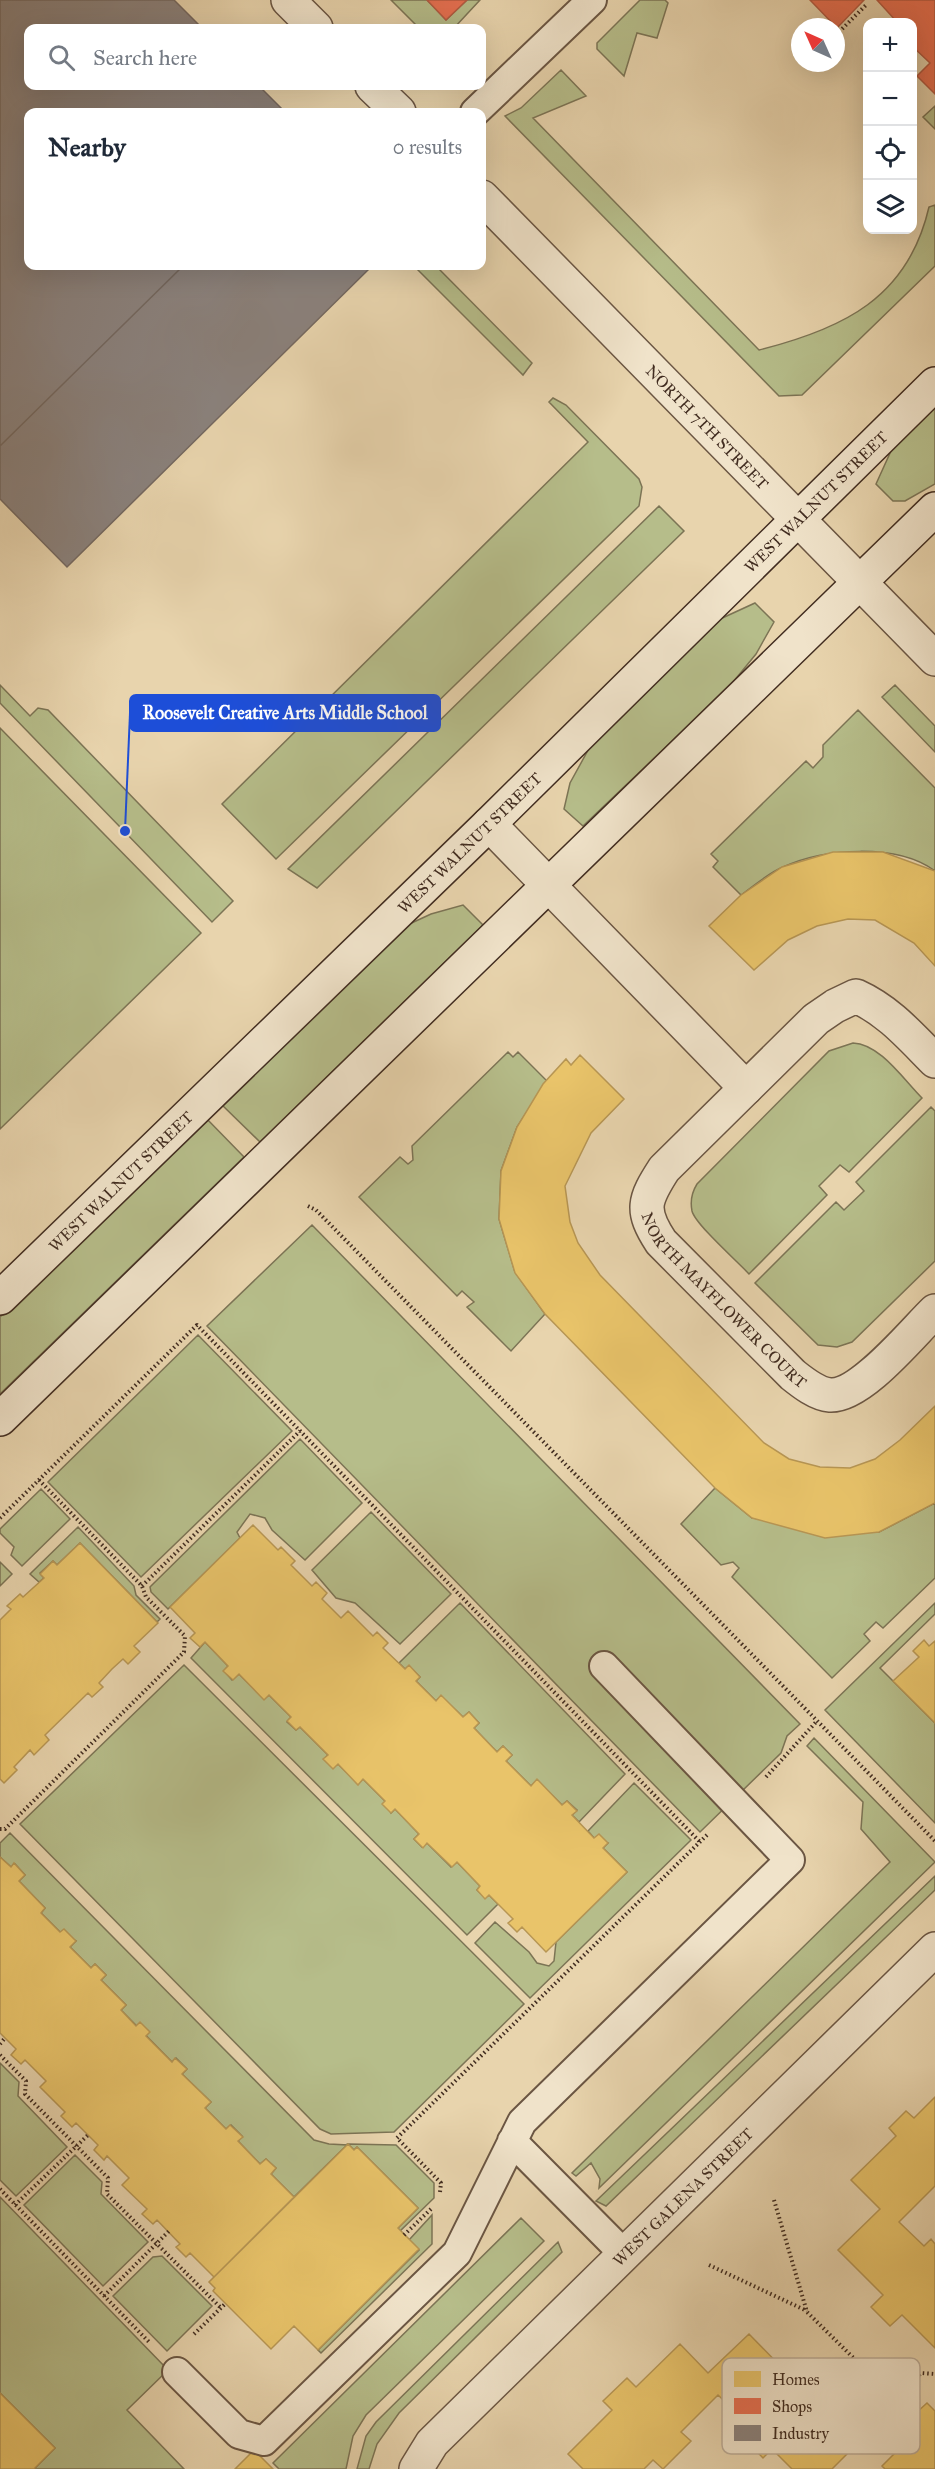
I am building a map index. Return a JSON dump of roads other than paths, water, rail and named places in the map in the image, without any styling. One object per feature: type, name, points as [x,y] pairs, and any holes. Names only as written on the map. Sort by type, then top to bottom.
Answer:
[{"type":"street","points":[[288,0],[312,24]]},
{"type":"street","points":[[376,90],[395,108]]},
{"type":"street","name":"NORTH 7TH STREET","points":[[486,200],[935,659]]},
{"type":"street","name":"WEST WALNUT STREET","points":[[0,1298],[489,824],[935,384]]},
{"type":"street","points":[[0,1419],[935,508]]},
{"type":"street","points":[[489,824],[746,1088]]},
{"type":"street","name":"NORTH MAYFLOWER COURT","points":[[935,1061],[892,1018],[875,1005],[856,996],[835,1006],[816,1019],[664,1169],[652,1188],[645,1209],[651,1227],[661,1242],[793,1375],[810,1388],[830,1395],[848,1391],[864,1381],[935,1311]]},
{"type":"street","name":"WEST GALENA STREET","points":[[424,2456],[624,2254],[935,1949]]},
{"type":"lane","points":[[479,108],[592,0]]},
{"type":"lane","points":[[177,2372],[239,2434],[264,2441],[457,2253],[522,2122],[790,1860],[604,1666]]},
{"type":"lane","points":[[512,2141],[624,2254]]},
{"type":"place","name":"Roosevelt Creative Arts Middle School","points":[[125,831]]}]
